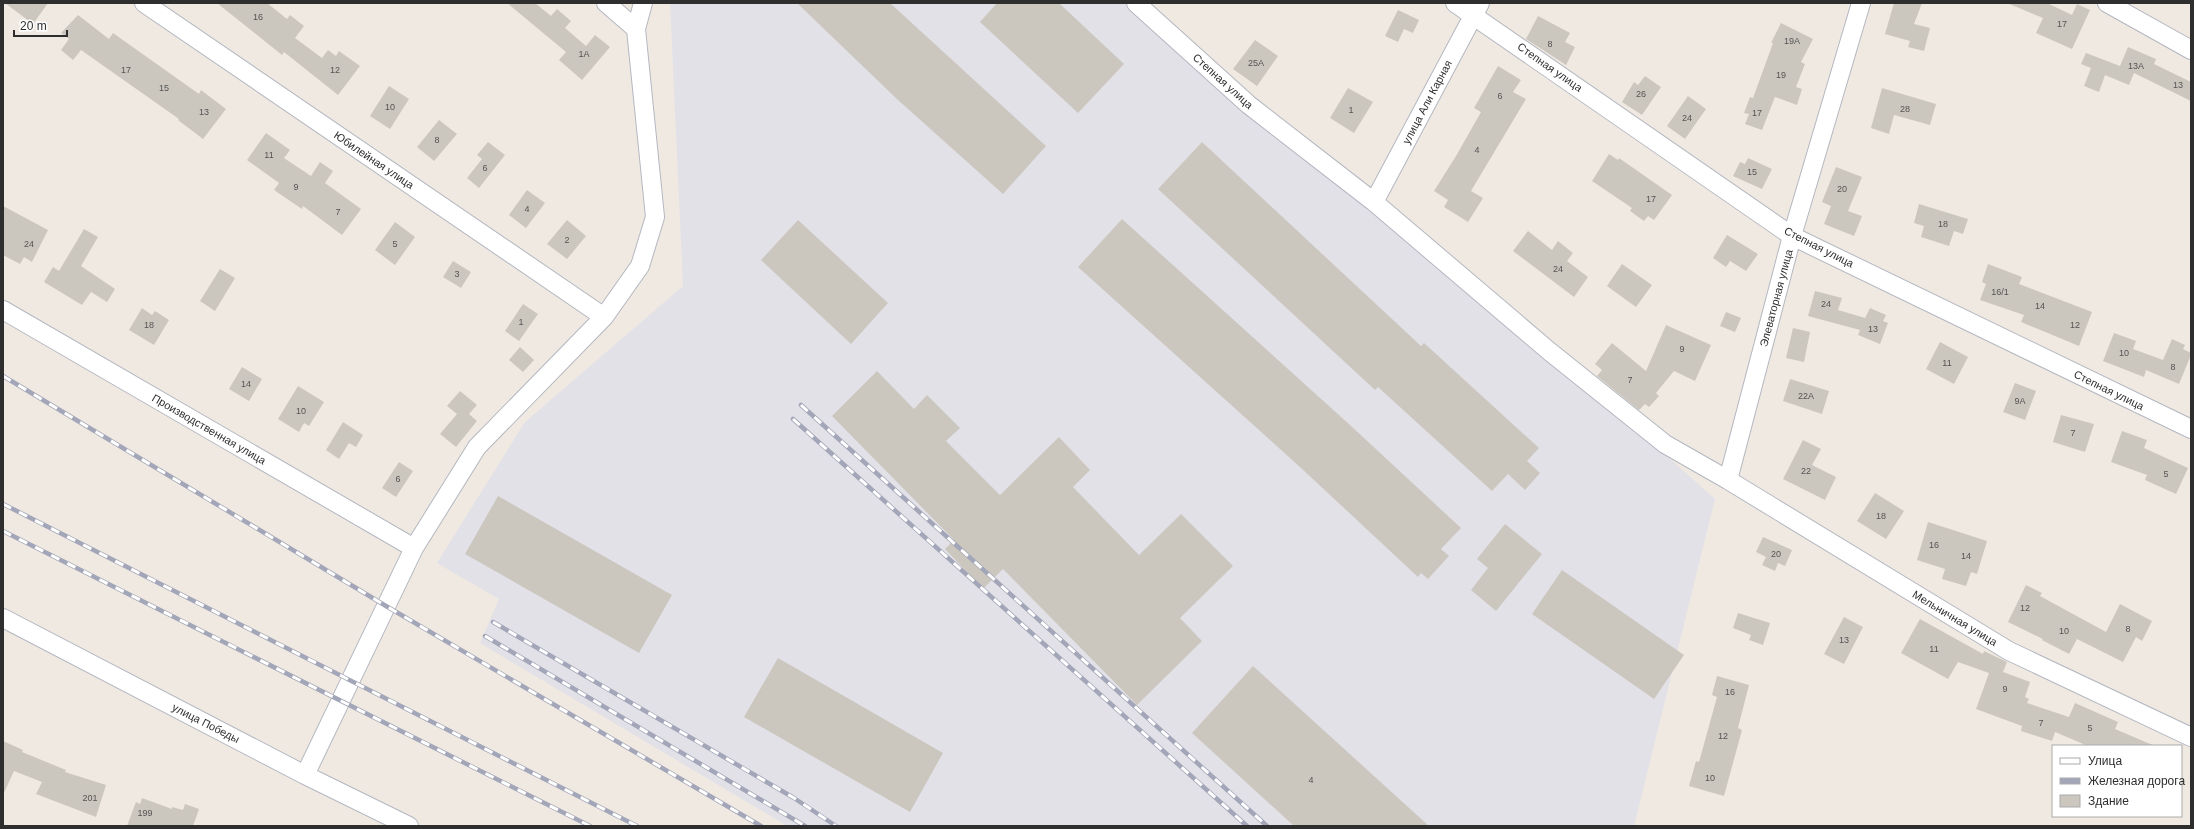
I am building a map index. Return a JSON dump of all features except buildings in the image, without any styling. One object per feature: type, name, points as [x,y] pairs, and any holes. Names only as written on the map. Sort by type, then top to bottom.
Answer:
[{"type":"street","name":"Юбилейная улица","points":[[144,3],[604,317]]},
{"type":"street","points":[[606,3],[636,29]]},
{"type":"street","points":[[305,775],[414,548],[477,446],[604,317],[640,266],[655,217],[636,29],[642,3]]},
{"type":"street","name":"Степная улица","points":[[1136,3],[1250,105],[1374,202],[1549,351],[1665,444],[1728,480]]},
{"type":"street","name":"Степная улица","points":[[1455,3],[1477,9],[1792,236],[2191,429]]},
{"type":"street","name":"Элеваторная улица","points":[[1728,480],[1792,236],[1861,3]]},
{"type":"street","points":[[2107,3],[2191,50]]},
{"type":"street","name":"улица Али Карная","points":[[1374,202],[1477,9]]},
{"type":"street","name":"Производственная улица","points":[[3,310],[414,548]]},
{"type":"street","name":"Мельничная улица","points":[[1728,480],[2009,651],[2191,737]]},
{"type":"street","name":"улица Победы","points":[[3,618],[305,775],[409,826]]},
{"type":"shaded area","points":[[670,3],[1141,3],[1549,351],[1715,499],[1634,826],[787,826],[480,643],[499,599],[437,563],[525,422],[683,286]]},
{"type":"railway","points":[[3,376],[386,606],[761,826]]},
{"type":"railway","points":[[801,405],[1267,826]]},
{"type":"railway","points":[[793,419],[1247,826]]},
{"type":"railway","points":[[3,504],[637,826]]},
{"type":"railway","points":[[3,531],[590,826]]},
{"type":"railway","points":[[493,622],[794,798],[836,826]]},
{"type":"railway","points":[[485,636],[805,826]]}]
